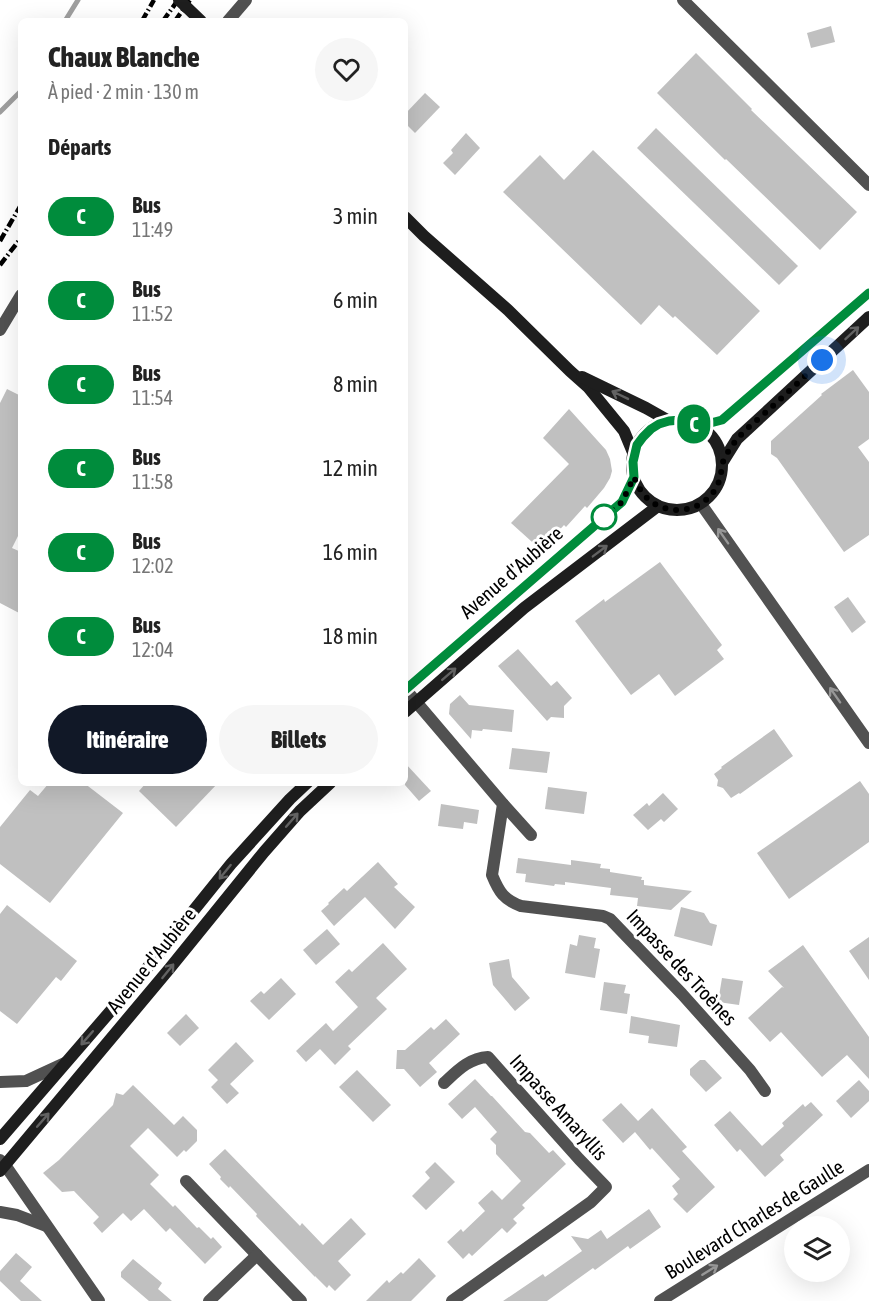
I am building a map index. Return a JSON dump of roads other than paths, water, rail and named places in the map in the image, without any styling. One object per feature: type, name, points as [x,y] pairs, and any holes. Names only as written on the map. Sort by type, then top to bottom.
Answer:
[{"type":"main road","points":[[179,0],[198,18]]},
{"type":"main road","points":[[408,220],[424,237],[508,310],[588,387],[624,431],[634,455]]},
{"type":"main road","points":[[699,426],[722,420],[869,293]]},
{"type":"main road","points":[[722,463],[737,439],[869,317]]},
{"type":"main road","points":[[570,371],[669,421]]},
{"type":"main road","points":[[680,420],[699,426],[706,431],[717,446],[722,463],[717,487],[701,504],[684,510],[658,506],[637,486],[633,470],[637,445],[651,429],[659,424],[680,420]]},
{"type":"main road","name":"Avenue d'Aubière","points":[[408,687],[622,502],[634,477]]},
{"type":"main road","name":"Avenue d'Aubière","points":[[408,709],[524,608],[658,506]]},
{"type":"main road","name":"Avenue d'Aubière","points":[[0,1139],[140,977],[231,864],[304,786]]},
{"type":"main road","name":"Avenue d'Aubière","points":[[2,1165],[170,968],[264,852],[300,811],[327,786]]},
{"type":"street","points":[[231,18],[246,0]]},
{"type":"street","points":[[683,0],[869,185]]},
{"type":"street","points":[[0,330],[18,300]]},
{"type":"street","points":[[701,504],[869,742]]},
{"type":"street","points":[[408,693],[531,835]]},
{"type":"street","name":"Impasse des Troènes","points":[[503,804],[492,875],[509,902],[521,906],[603,916],[610,919],[690,1002],[750,1070],[765,1091]]},
{"type":"street","name":"Impasse Amaryllis","points":[[444,1083],[468,1062],[480,1057],[488,1057],[606,1187],[591,1202],[452,1301]]},
{"type":"street","points":[[0,1082],[26,1081],[65,1063]]},
{"type":"street","points":[[2,1165],[99,1301]]},
{"type":"street","name":"Boulevard Charles de Gaulle","points":[[660,1301],[869,1170]]},
{"type":"street","points":[[186,1181],[302,1301]]},
{"type":"street","points":[[0,1212],[17,1215],[46,1226]]},
{"type":"street","points":[[209,1301],[257,1255]]},
{"type":"waterway","points":[[67,18],[78,0]]},
{"type":"waterway","points":[[0,112],[18,94]]},
{"type":"railway","points":[[144,18],[154,0]]},
{"type":"railway","points":[[165,18],[178,0]]},
{"type":"railway","points":[[177,18],[190,0]]},
{"type":"railway","points":[[0,241],[18,210]]},
{"type":"railway","points":[[0,265],[18,242]]}]
